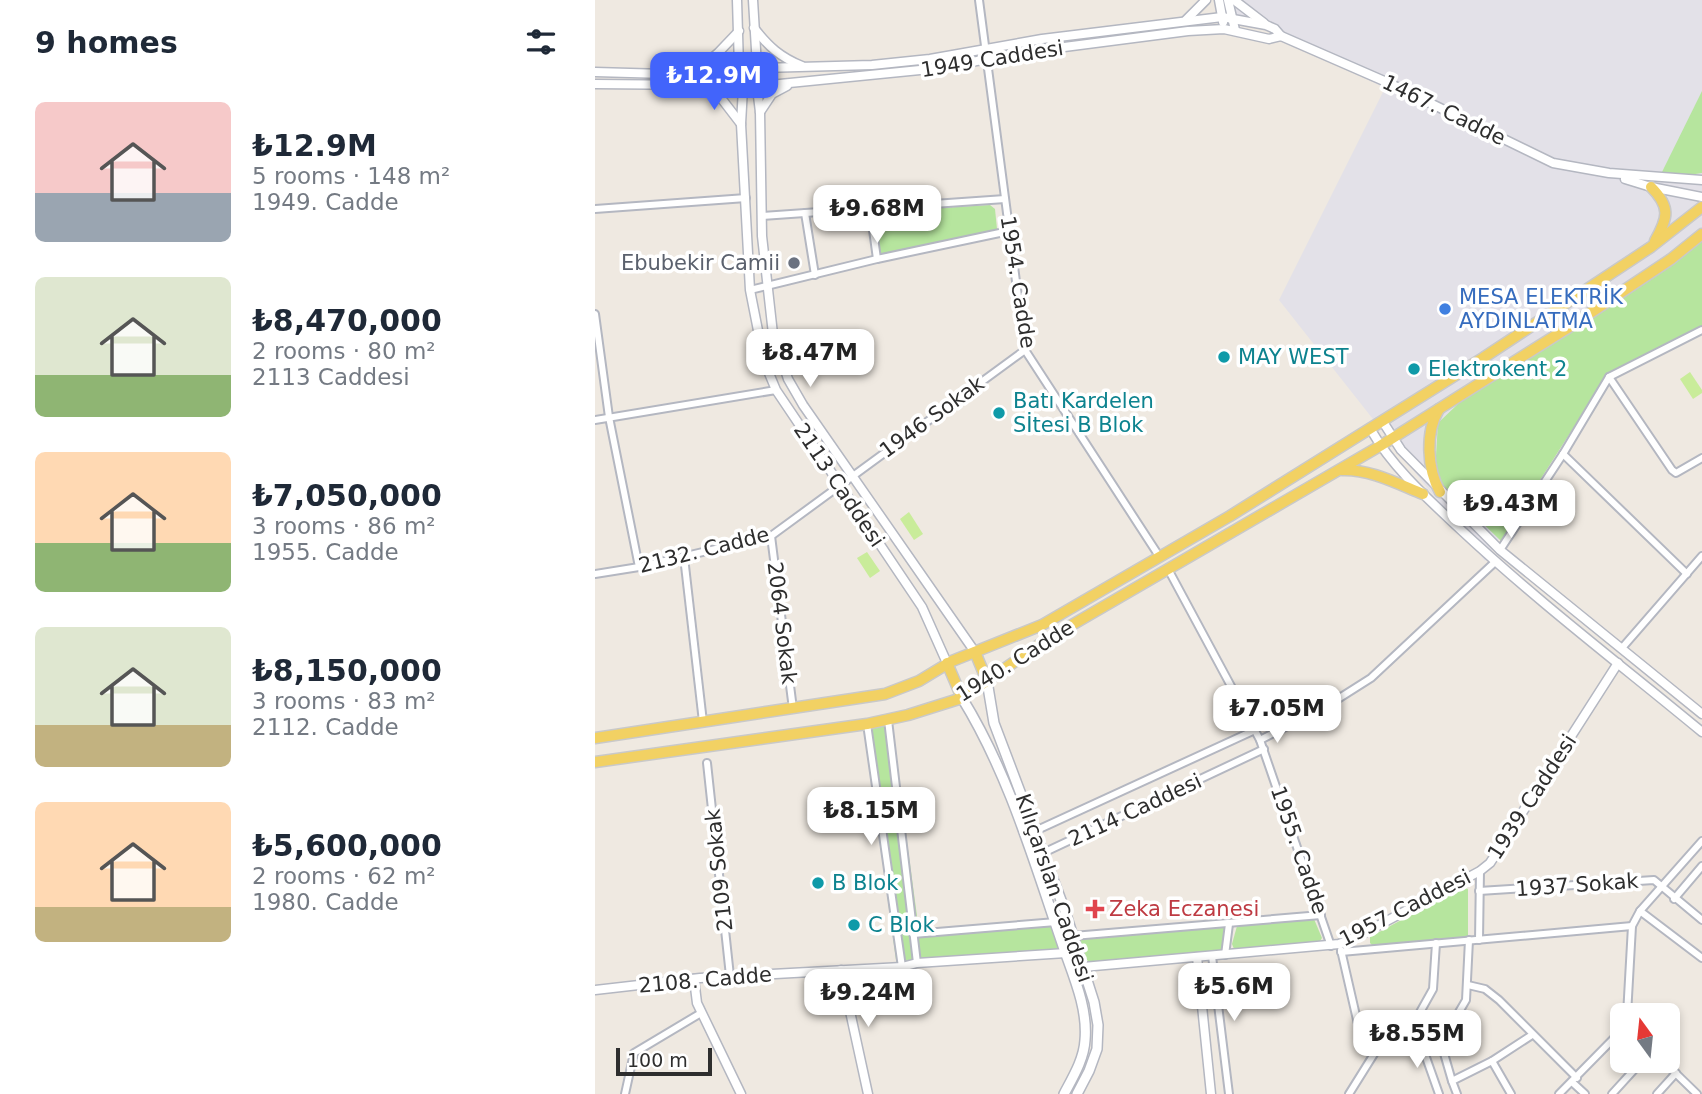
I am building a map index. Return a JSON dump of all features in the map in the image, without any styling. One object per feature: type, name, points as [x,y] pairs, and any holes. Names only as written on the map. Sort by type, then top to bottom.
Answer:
[{"type":"main road","points":[[1651,187],[1662,197],[1666,218],[1652,246]]},
{"type":"main road","name":"1940. Cadde","points":[[595,738],[885,694],[919,681],[947,663],[1042,625],[1371,430],[1652,246],[1702,207]]},
{"type":"main road","name":"1940. Cadde","points":[[595,762],[867,724],[929,710],[962,698],[1046,640],[1380,446],[1636,283],[1702,234]]},
{"type":"main road","points":[[1440,408],[1434,417],[1431,431],[1430,465],[1440,492]]},
{"type":"main road","points":[[1338,470],[1353,469],[1423,494]]},
{"type":"main road","points":[[975,652],[987,681]]},
{"type":"main road","points":[[947,663],[962,698]]},
{"type":"main road","name":"Kılıçarslan Caddesi","points":[[987,681],[994,723],[1073,936],[1094,1002],[1098,1039],[1093,1061],[1077,1094]]},
{"type":"main road","name":"Kılıçarslan Caddesi","points":[[962,698],[982,731],[997,765],[1056,922],[1082,1005],[1086,1041],[1079,1064],[1063,1094]]},
{"type":"street","points":[[737,0],[739,68],[736,80],[741,88]]},
{"type":"street","points":[[595,84],[702,85],[751,90],[758,87],[762,77],[758,67],[753,0]]},
{"type":"street","name":"1954. Cadde","points":[[979,0],[1025,350],[1159,556]]},
{"type":"street","points":[[1183,22],[1206,0]]},
{"type":"street","points":[[1219,0],[1224,29]]},
{"type":"street","points":[[1228,0],[1235,30]]},
{"type":"street","points":[[1234,0],[1266,25]]},
{"type":"street","name":"1949 Caddesi","points":[[758,87],[930,69],[1042,39],[1222,17]]},
{"type":"street","name":"1467. Cadde","points":[[1222,17],[1266,25],[1281,36],[1391,84],[1553,163],[1609,173],[1702,180]]},
{"type":"street","points":[[754,29],[777,54],[808,68]]},
{"type":"street","name":"1949 Caddesi","points":[[758,67],[872,65],[1041,50],[1188,31],[1224,29]]},
{"type":"street","name":"1467. Cadde","points":[[1224,29],[1269,40],[1281,36]]},
{"type":"street","points":[[695,73],[739,31]]},
{"type":"street","points":[[595,72],[695,73],[739,68],[748,63],[758,67]]},
{"type":"street","points":[[759,112],[772,94],[800,82]]},
{"type":"street","points":[[702,85],[721,97],[741,124]]},
{"type":"street","name":"2113 Caddesi","points":[[758,87],[766,286],[773,334],[788,379],[803,405],[975,652]]},
{"type":"street","name":"2113 Caddesi","points":[[741,88],[751,290],[759,342],[776,390],[922,607],[947,663]]},
{"type":"street","name":"1467. Cadde","points":[[1609,173],[1651,187],[1702,197]]},
{"type":"street","points":[[595,209],[746,198]]},
{"type":"street","points":[[762,216],[1005,199]]},
{"type":"street","points":[[870,208],[877,259]]},
{"type":"street","points":[[805,213],[815,275]]},
{"type":"street","points":[[751,290],[877,259],[1009,231]]},
{"type":"street","points":[[595,314],[609,417],[639,567]]},
{"type":"street","points":[[1500,550],[1563,454],[1609,377],[1702,330]]},
{"type":"street","name":"1946 Sokak","points":[[839,485],[1025,350]]},
{"type":"street","points":[[1609,377],[1672,470],[1676,472],[1702,458]]},
{"type":"street","points":[[595,420],[776,390]]},
{"type":"street","points":[[1383,422],[1392,438],[1440,492],[1500,550],[1702,714]]},
{"type":"street","points":[[1371,430],[1380,446],[1423,494],[1495,562],[1702,732]]},
{"type":"street","points":[[1563,454],[1687,574]]},
{"type":"street","name":"2132. Cadde","points":[[595,574],[639,567],[771,536],[839,485]]},
{"type":"street","name":"2064 Sokak","points":[[771,536],[793,709]]},
{"type":"street","points":[[1622,648],[1702,556]]},
{"type":"street","points":[[684,557],[703,722]]},
{"type":"street","points":[[1260,740],[1330,704],[1371,678],[1495,562]]},
{"type":"street","name":"1955. Cadde","points":[[1168,569],[1264,749],[1321,915],[1337,947],[1360,1033],[1380,1032],[1384,1035],[1384,1041],[1349,1094]]},
{"type":"street","name":"1939 Caddesi","points":[[1479,940],[1480,871],[1490,863],[1618,663]]},
{"type":"street","points":[[888,720],[917,963]]},
{"type":"street","points":[[867,724],[902,967]]},
{"type":"street","name":"2114 Caddesi","points":[[1035,831],[1255,730]]},
{"type":"street","name":"2114 Caddesi","points":[[1043,853],[1264,749]]},
{"type":"street","name":"2109 Sokak","points":[[707,764],[730,976]]},
{"type":"street","points":[[1628,1003],[1632,926],[1640,911],[1702,841]]},
{"type":"street","points":[[1674,898],[1702,866]]},
{"type":"street","name":"1957 Caddesi","points":[[1083,967],[1337,947],[1480,871]]},
{"type":"street","name":"1937 Sokak","points":[[1479,891],[1654,880],[1660,888],[1702,920]]},
{"type":"street","points":[[1640,911],[1702,958]]},
{"type":"street","points":[[1073,936],[1321,915]]},
{"type":"street","points":[[913,933],[1056,922]]},
{"type":"street","points":[[1226,955],[1229,924]]},
{"type":"street","points":[[1337,947],[1479,940],[1632,926]]},
{"type":"street","points":[[1441,1043],[1466,1000],[1469,940]]},
{"type":"street","points":[[1436,943],[1433,989],[1404,1036],[1422,1046],[1439,1094]]},
{"type":"street","name":"2108. Cadde","points":[[595,990],[730,976],[902,967],[917,963],[1066,953]]},
{"type":"street","points":[[1212,956],[1229,1094]]},
{"type":"street","points":[[1197,957],[1212,1094]]},
{"type":"street","points":[[841,970],[868,1094]]},
{"type":"street","points":[[694,979],[696,1002],[741,1094]]},
{"type":"street","points":[[1468,985],[1485,989],[1499,1000],[1585,1094]]},
{"type":"street","points":[[625,1094],[634,1053],[702,1013]]},
{"type":"street","points":[[1414,1023],[1434,1035],[1441,1043],[1457,1094]]},
{"type":"street","points":[[1452,1081],[1532,1035]]},
{"type":"street","points":[[1559,1094],[1610,1042]]},
{"type":"street","points":[[1492,1060],[1511,1094]]},
{"type":"street","points":[[1612,1094],[1631,1073]]},
{"type":"street","points":[[1657,1094],[1676,1073],[1697,1094]]},
{"type":"shaded area","points":[[1232,0],[1702,0],[1702,329],[1605,372],[1485,561],[1279,300],[1385,88],[1235,15]]},
{"type":"green space","points":[[1702,91],[1702,173],[1661,174]]},
{"type":"green space","points":[[990,205],[995,209],[997,229],[880,256],[874,212]]},
{"type":"green space","points":[[1702,241],[1702,327],[1606,377],[1501,541],[1441,483],[1435,472],[1438,423],[1459,403]]},
{"type":"green space","points":[[1690,372],[1702,390],[1702,393],[1693,399],[1680,379]]},
{"type":"green space","points":[[909,512],[923,534],[914,540],[900,519]]},
{"type":"green space","points":[[867,552],[880,571],[870,578],[857,558]]},
{"type":"green space","points":[[891,723],[920,938],[921,934],[1052,923],[1060,946],[1056,952],[923,958],[897,967],[864,728]]},
{"type":"green space","points":[[1462,887],[1468,889],[1468,937],[1373,946],[1370,943],[1370,937]]},
{"type":"green space","points":[[1314,919],[1322,938],[1320,941],[1234,949],[1232,944],[1237,926]]},
{"type":"green space","points":[[1223,926],[1225,930],[1220,951],[1089,962],[1080,940]]},
{"type":"place","name":"Ebubekir Camii","points":[[794,263]]},
{"type":"place","name":"MESA ELEKTRİK AYDINLATMA","points":[[1445,309]]},
{"type":"place","name":"MAY WEST","points":[[1224,357]]},
{"type":"place","name":"Elektrokent 2","points":[[1414,369]]},
{"type":"place","name":"Batı Kardelen Sİtesi B Blok","points":[[999,413]]},
{"type":"place","name":"B Blok","points":[[818,883]]},
{"type":"place","name":"Zeka Eczanesi","points":[[1095,909]]},
{"type":"place","name":"C Blok","points":[[854,925]]}]
